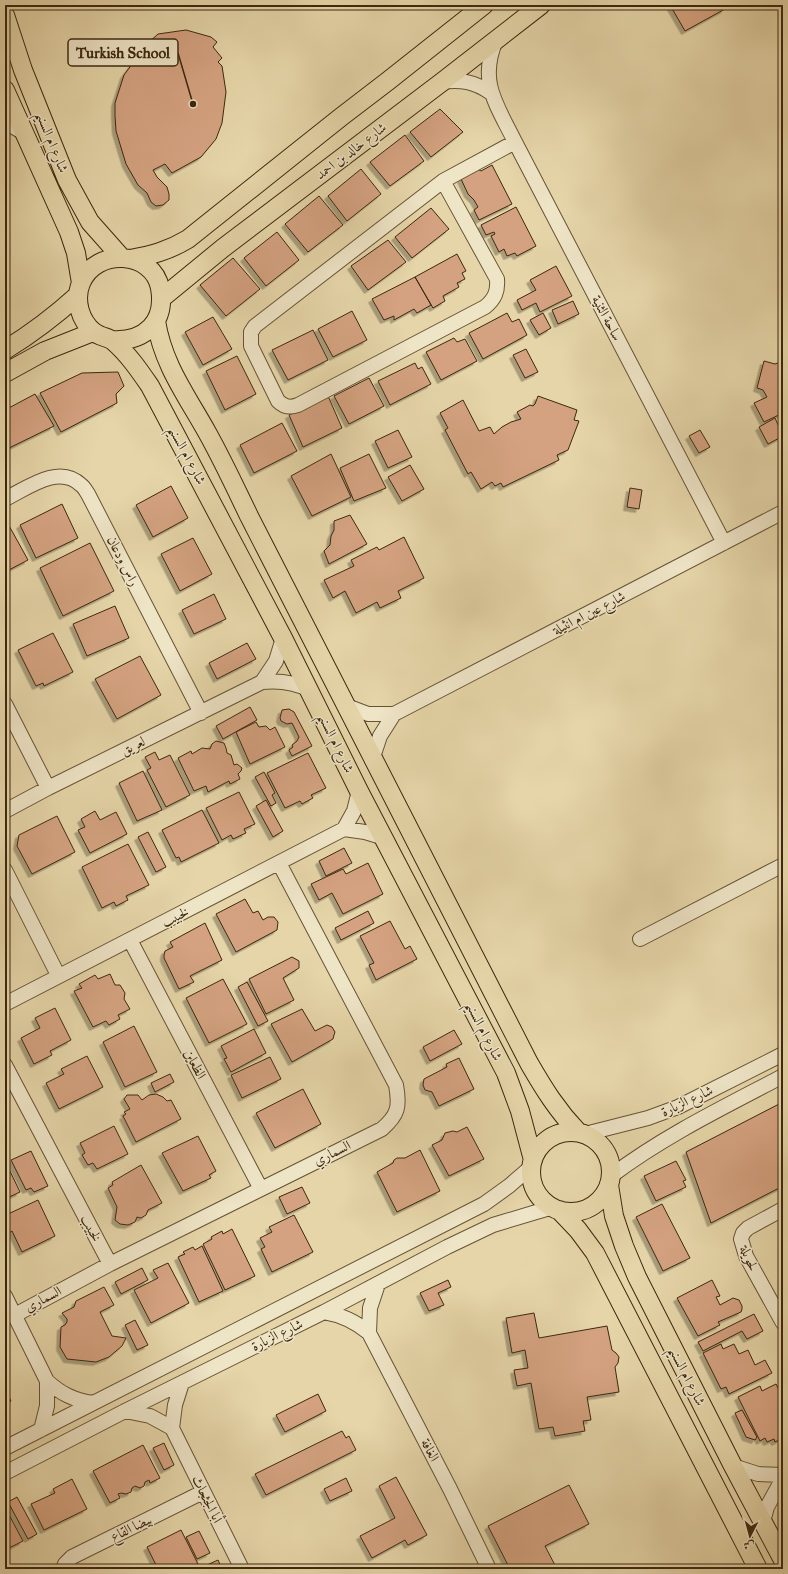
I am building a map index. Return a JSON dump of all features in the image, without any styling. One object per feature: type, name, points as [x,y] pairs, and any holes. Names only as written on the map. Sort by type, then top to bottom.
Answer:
[{"type":"main road","points":[[5,350],[24,339],[54,317],[79,289],[88,272],[97,264],[108,259],[156,254],[173,248],[188,239],[341,116],[484,5]]},
{"type":"main road","name":"شارع خالد بن احمد","points":[[162,298],[223,248],[442,82],[540,5]]},
{"type":"main road","name":"شارع ام السنيم","points":[[5,15],[23,70],[67,180],[90,222],[125,258]]},
{"type":"main road","name":"شارع ام السنيم","points":[[5,90],[69,232],[76,253],[79,289]]},
{"type":"main road","points":[[79,289],[79,309],[84,322],[93,332],[112,340],[123,341],[135,338],[147,332],[156,321],[160,312],[162,298],[159,285],[153,274],[144,265],[125,258]]},
{"type":"main road","name":"شارع ام السنيم","points":[[156,321],[164,356],[209,436],[344,705],[528,1063],[547,1095],[561,1114],[581,1133]]},
{"type":"main road","points":[[5,373],[45,351],[93,332]]},
{"type":"main road","name":"شارع ام السنيم","points":[[112,340],[139,370],[150,386],[310,690],[360,791],[506,1073],[520,1112],[532,1163]]},
{"type":"main road","points":[[563,1133],[581,1133],[596,1141],[605,1151],[610,1163],[610,1180],[603,1196],[589,1207],[583,1210],[571,1211],[556,1208],[545,1202],[538,1194],[531,1176],[532,1163],[540,1147],[550,1138],[563,1133]]},
{"type":"main road","name":"شارع ام السنيم","points":[[610,1180],[614,1216],[637,1278],[732,1466],[783,1560]]},
{"type":"main road","name":"شارع ام السنيم","points":[[556,1208],[578,1230],[594,1253],[756,1567]]},
{"type":"street","name":"ساحة الثنية","points":[[496,40],[491,52],[488,66],[488,79],[491,92],[515,142],[724,543]]},
{"type":"street","points":[[442,82],[455,80],[468,82],[491,92]]},
{"type":"street","points":[[5,122],[24,133]]},
{"type":"street","points":[[443,181],[497,279],[498,287],[492,302],[298,405],[289,407],[281,404],[278,401],[251,346],[251,332],[255,326],[443,181],[515,142]]},
{"type":"street","name":"راس ودعان","points":[[5,499],[47,478],[59,476],[71,478],[81,484],[88,494],[201,712]]},
{"type":"street","name":"شارع عين ام انثيلة","points":[[344,705],[368,714],[394,714],[783,512]]},
{"type":"street","points":[[262,682],[276,661],[283,638]]},
{"type":"street","name":"لعريق","points":[[5,811],[48,788],[262,682],[287,681],[299,684],[310,690]]},
{"type":"street","points":[[5,704],[48,788]]},
{"type":"street","points":[[372,760],[380,736],[394,714]]},
{"type":"street","points":[[360,791],[354,811],[344,829],[365,832],[385,838]]},
{"type":"street","name":"لخبيب","points":[[5,1004],[58,975],[130,940],[344,829]]},
{"type":"street","name":"السماري","points":[[15,1315],[110,1264],[382,1129],[391,1120],[397,1110],[398,1098],[396,1085],[279,863]]},
{"type":"street","points":[[640,939],[783,865]]},
{"type":"street","points":[[5,870],[58,975]]},
{"type":"street","name":"الظعاين","points":[[130,940],[261,1189]]},
{"type":"street","name":"شارع الزبارة","points":[[581,1133],[648,1118],[678,1107],[783,1054]]},
{"type":"street","name":"لخبيب","points":[[5,1065],[110,1264]]},
{"type":"street","name":"شارع الزبارة","points":[[610,1180],[656,1145],[688,1126],[783,1076]]},
{"type":"street","name":"شارع الزبارة","points":[[5,1448],[484,1204],[509,1186],[532,1163]]},
{"type":"street","name":"شارع الزبارة","points":[[5,1473],[493,1225],[556,1208]]},
{"type":"street","name":"لحويلة","points":[[783,1209],[748,1228],[743,1233],[741,1239],[746,1256],[783,1323]]},
{"type":"street","name":"الغافة","points":[[369,1333],[370,1308],[378,1284]]},
{"type":"street","points":[[5,1296],[47,1381],[56,1390],[68,1397],[93,1403]]},
{"type":"street","name":"الغافة","points":[[324,1312],[337,1314],[348,1318],[369,1333],[450,1489],[489,1569]]},
{"type":"street","points":[[41,1430],[47,1406],[47,1381]]},
{"type":"street","points":[[125,1411],[150,1416],[172,1428],[175,1405],[182,1383]]},
{"type":"street","name":"أبا الجثجاث","points":[[172,1428],[242,1569]]},
{"type":"street","points":[[732,1466],[758,1474],[783,1476],[767,1507],[763,1522]]},
{"type":"street","name":"بيضا القاع","points":[[63,1569],[65,1564],[72,1557],[203,1492]]},
{"type":"building","points":[[670,5],[723,5],[725,9],[685,31]]},
{"type":"building","points":[[186,30],[211,37],[217,42],[213,47],[222,58],[218,62],[222,66],[226,92],[222,123],[216,139],[201,157],[172,173],[165,164],[153,170],[157,177],[167,187],[169,194],[169,200],[163,205],[156,206],[151,202],[147,193],[138,185],[126,164],[116,131],[115,103],[124,75],[147,44],[158,34]]},
{"type":"building","points":[[440,109],[463,132],[431,157],[410,132]]},
{"type":"building","points":[[405,135],[424,161],[390,186],[370,162]]},
{"type":"building","points":[[492,165],[512,204],[479,220],[474,210],[478,207],[468,194],[461,179],[474,167],[481,171]]},
{"type":"building","points":[[361,169],[381,194],[347,221],[328,196]]},
{"type":"building","points":[[319,196],[343,225],[308,252],[285,224]]},
{"type":"building","points":[[516,207],[536,246],[517,256],[515,253],[507,256],[504,249],[499,252],[491,236],[495,234],[494,232],[486,235],[481,225]]},
{"type":"building","points":[[431,208],[449,229],[412,258],[395,237]]},
{"type":"building","points":[[277,232],[299,260],[266,286],[244,258]]},
{"type":"building","points":[[388,240],[406,262],[368,290],[351,266]]},
{"type":"building","points":[[457,254],[466,271],[462,273],[465,279],[457,283],[459,287],[443,296],[445,301],[433,308],[415,277]]},
{"type":"building","points":[[233,258],[260,289],[226,316],[200,285]]},
{"type":"building","points":[[556,266],[572,296],[540,312],[536,303],[522,310],[517,300],[536,290],[530,280]]},
{"type":"building","points":[[415,277],[431,305],[417,313],[414,309],[394,320],[394,316],[384,320],[372,299]]},
{"type":"building","points":[[573,301],[579,314],[558,324],[552,310]]},
{"type":"building","points":[[352,311],[367,340],[333,357],[318,329]]},
{"type":"building","points":[[507,313],[512,322],[519,319],[527,335],[483,359],[469,333]]},
{"type":"building","points":[[543,313],[551,328],[539,335],[530,320]]},
{"type":"building","points":[[213,317],[232,349],[203,365],[185,332]]},
{"type":"building","points":[[313,330],[328,360],[288,380],[272,350]]},
{"type":"building","points":[[454,338],[457,342],[465,339],[477,361],[441,380],[426,352]]},
{"type":"building","points":[[526,349],[538,372],[525,378],[513,355]]},
{"type":"building","points":[[237,356],[256,394],[225,410],[206,371]]},
{"type":"building","points":[[764,361],[775,364],[783,361],[783,413],[764,422],[754,403],[767,397],[763,390],[757,388]]},
{"type":"building","points":[[415,363],[418,369],[422,367],[431,384],[390,405],[378,381]]},
{"type":"building","points":[[118,372],[124,386],[116,394],[117,403],[61,432],[40,393],[82,373]]},
{"type":"building","points":[[369,378],[384,406],[349,424],[334,396]]},
{"type":"building","points":[[35,394],[54,426],[5,450],[5,410]]},
{"type":"building","points":[[328,396],[342,428],[303,447],[289,415]]},
{"type":"building","points":[[538,396],[577,410],[574,420],[579,421],[568,450],[557,455],[559,460],[503,487],[501,483],[495,486],[492,482],[481,489],[471,472],[468,474],[445,430],[448,428],[440,413],[463,400],[479,431],[490,427],[494,434],[511,422],[521,419],[517,412],[530,405],[533,406]]},
{"type":"building","points":[[775,418],[783,436],[768,444],[759,427]]},
{"type":"building","points":[[282,423],[297,451],[254,473],[240,445]]},
{"type":"building","points":[[398,430],[412,457],[388,468],[375,441]]},
{"type":"building","points":[[700,430],[710,447],[699,453],[689,436]]},
{"type":"building","points":[[331,454],[351,497],[312,516],[291,476]]},
{"type":"building","points":[[369,454],[386,488],[354,501],[340,468]]},
{"type":"building","points":[[410,465],[424,489],[402,501],[388,477]]},
{"type":"building","points":[[171,486],[188,518],[153,537],[136,505]]},
{"type":"building","points":[[630,488],[642,490],[639,509],[627,507]]},
{"type":"building","points":[[62,504],[78,538],[36,558],[20,525]]},
{"type":"building","points":[[350,515],[367,544],[329,564],[324,551],[330,545],[331,536],[334,530],[334,521]]},
{"type":"building","points":[[7,522],[28,560],[5,572],[5,523]]},
{"type":"building","points":[[404,537],[424,578],[398,591],[401,598],[380,608],[377,602],[356,613],[345,591],[333,598],[324,580],[354,566],[351,560],[377,547],[379,550]]},
{"type":"building","points":[[193,538],[212,574],[180,591],[161,554]]},
{"type":"building","points":[[90,543],[114,591],[63,616],[40,568]]},
{"type":"building","points":[[214,594],[226,619],[194,634],[182,610]]},
{"type":"building","points":[[115,606],[129,638],[87,656],[73,624]]},
{"type":"building","points":[[53,633],[73,672],[44,686],[43,683],[36,686],[18,650]]},
{"type":"building","points":[[247,643],[256,659],[217,679],[209,663]]},
{"type":"building","points":[[140,656],[161,695],[117,719],[95,679]]},
{"type":"building","points":[[250,707],[257,720],[223,739],[216,726]]},
{"type":"building","points":[[289,709],[294,712],[312,746],[292,756],[289,750],[293,747],[292,745],[299,737],[292,723],[287,724],[281,721],[280,718],[282,710]]},
{"type":"building","points":[[256,722],[259,727],[266,726],[270,730],[275,727],[285,747],[250,764],[236,732]]},
{"type":"building","points":[[216,741],[224,743],[227,753],[231,755],[234,765],[237,764],[242,768],[238,774],[240,779],[230,784],[229,781],[208,792],[206,786],[194,791],[178,758],[191,751],[192,754],[202,748],[210,749],[212,744]]},
{"type":"building","points":[[155,752],[159,760],[170,755],[190,795],[166,807],[147,770],[151,768],[145,757]]},
{"type":"building","points":[[308,753],[326,788],[311,795],[313,798],[302,804],[300,801],[285,808],[267,773]]},
{"type":"building","points":[[143,771],[162,810],[137,821],[119,783]]},
{"type":"building","points":[[264,772],[275,793],[272,795],[276,803],[271,806],[255,777]]},
{"type":"building","points":[[239,792],[255,824],[244,829],[246,833],[233,839],[231,835],[222,840],[206,808]]},
{"type":"building","points":[[266,800],[283,831],[273,837],[256,806]]},
{"type":"building","points":[[202,810],[219,843],[181,862],[179,857],[176,858],[162,830]]},
{"type":"building","points":[[95,811],[100,820],[116,812],[127,834],[90,853],[78,830],[85,827],[81,819]]},
{"type":"building","points":[[57,816],[75,852],[32,874],[17,846],[19,835]]},
{"type":"building","points":[[148,832],[166,867],[156,872],[138,837]]},
{"type":"building","points":[[128,844],[149,885],[126,896],[128,900],[116,906],[114,902],[102,908],[82,867]]},
{"type":"building","points":[[344,848],[352,863],[326,876],[319,861]]},
{"type":"building","points":[[368,863],[383,894],[343,914],[332,893],[319,900],[311,884],[343,869],[346,874]]},
{"type":"building","points":[[245,899],[253,913],[258,911],[263,920],[268,917],[274,917],[278,922],[277,930],[236,952],[216,914]]},
{"type":"building","points":[[368,911],[374,923],[341,940],[335,928]]},
{"type":"building","points":[[390,921],[405,949],[410,946],[417,959],[376,980],[369,965],[374,963],[360,936]]},
{"type":"building","points":[[205,923],[222,960],[190,976],[194,982],[179,989],[164,958],[165,951],[173,947],[170,942]]},
{"type":"building","points":[[292,957],[299,961],[299,968],[283,978],[294,1000],[266,1014],[249,979]]},
{"type":"building","points":[[110,974],[115,985],[120,985],[125,993],[124,999],[130,1009],[118,1015],[120,1019],[109,1025],[106,1021],[93,1027],[74,991],[82,988],[79,984],[95,975],[98,979]]},
{"type":"building","points":[[223,979],[247,1024],[209,1043],[186,998]]},
{"type":"building","points":[[247,982],[268,1021],[258,1026],[238,987]]},
{"type":"building","points":[[55,1008],[71,1040],[50,1051],[52,1055],[34,1064],[21,1038],[40,1028],[35,1018]]},
{"type":"building","points":[[302,1009],[315,1031],[327,1025],[332,1027],[335,1032],[333,1039],[292,1062],[271,1024]]},
{"type":"building","points":[[134,1026],[157,1072],[125,1087],[103,1042]]},
{"type":"building","points":[[254,1029],[266,1053],[231,1072],[224,1059],[227,1058],[221,1046]]},
{"type":"building","points":[[454,1030],[462,1044],[430,1061],[423,1047]]},
{"type":"building","points":[[87,1056],[103,1087],[59,1109],[46,1083],[64,1074],[61,1069]]},
{"type":"building","points":[[270,1057],[281,1079],[242,1098],[231,1075]]},
{"type":"building","points":[[459,1058],[474,1089],[439,1106],[432,1092],[425,1090],[423,1085],[424,1079],[447,1067],[446,1064]]},
{"type":"building","points":[[170,1074],[174,1082],[155,1092],[151,1083]]},
{"type":"building","points":[[303,1089],[321,1124],[275,1148],[256,1113]]},
{"type":"building","points":[[156,1094],[163,1097],[167,1101],[171,1100],[181,1119],[136,1142],[123,1116],[126,1114],[124,1112],[130,1109],[124,1099],[127,1095],[138,1095],[142,1100],[149,1095]]},
{"type":"building","points":[[783,1102],[783,1186],[711,1223],[686,1152]]},
{"type":"building","points":[[114,1126],[128,1154],[97,1169],[93,1163],[88,1165],[82,1155],[85,1153],[80,1143]]},
{"type":"building","points":[[467,1127],[484,1159],[449,1176],[432,1145],[442,1140],[445,1133],[453,1131],[457,1132]]},
{"type":"building","points":[[198,1136],[216,1171],[209,1175],[211,1178],[183,1191],[162,1153]]},
{"type":"building","points":[[420,1150],[440,1191],[397,1212],[377,1172],[393,1163],[397,1158],[405,1158]]},
{"type":"building","points":[[31,1151],[48,1186],[34,1192],[31,1188],[26,1190],[11,1160]]},
{"type":"building","points":[[676,1161],[686,1180],[683,1181],[686,1187],[656,1201],[644,1176]]},
{"type":"building","points":[[5,1165],[7,1165],[20,1192],[5,1199]]},
{"type":"building","points":[[141,1165],[162,1203],[148,1210],[146,1215],[141,1218],[137,1217],[135,1222],[128,1225],[120,1224],[115,1220],[117,1207],[108,1188],[113,1185],[112,1182]]},
{"type":"building","points":[[302,1187],[310,1203],[287,1214],[279,1197]]},
{"type":"building","points":[[38,1200],[55,1236],[22,1252],[12,1231],[8,1234],[5,1228],[5,1225],[9,1223],[6,1215]]},
{"type":"building","points":[[662,1204],[690,1258],[663,1271],[636,1217]]},
{"type":"building","points":[[294,1215],[313,1252],[272,1272],[261,1249],[265,1247],[260,1238],[272,1232],[269,1227]]},
{"type":"building","points":[[232,1229],[255,1276],[225,1290],[203,1244],[212,1239],[211,1237],[222,1231],[223,1234]]},
{"type":"building","points":[[202,1246],[223,1291],[199,1302],[178,1257],[185,1254],[183,1252],[193,1247],[195,1250]]},
{"type":"building","points":[[168,1263],[189,1303],[151,1323],[134,1290],[158,1278],[153,1270]]},
{"type":"building","points":[[142,1268],[148,1280],[121,1294],[115,1282]]},
{"type":"building","points":[[448,1280],[451,1287],[438,1293],[444,1305],[429,1311],[420,1293]]},
{"type":"building","points":[[712,1280],[720,1296],[716,1297],[720,1305],[733,1298],[739,1300],[742,1309],[741,1312],[718,1322],[720,1325],[698,1336],[677,1298]]},
{"type":"building","points":[[104,1287],[114,1305],[100,1312],[112,1336],[126,1338],[122,1346],[109,1357],[96,1362],[67,1359],[60,1347],[61,1327],[67,1322],[67,1319],[62,1313],[74,1307],[76,1301]]},
{"type":"building","points":[[534,1313],[539,1338],[607,1326],[612,1350],[619,1357],[618,1363],[615,1367],[619,1392],[587,1397],[591,1420],[583,1421],[585,1431],[555,1436],[553,1427],[539,1429],[531,1383],[517,1386],[514,1370],[528,1368],[525,1350],[512,1353],[506,1318]]},
{"type":"building","points":[[754,1314],[763,1331],[747,1339],[742,1331],[703,1351],[698,1342]]},
{"type":"building","points":[[135,1320],[148,1345],[137,1350],[125,1325]]},
{"type":"building","points":[[721,1344],[723,1349],[734,1344],[739,1354],[748,1350],[755,1365],[765,1360],[772,1373],[729,1394],[726,1387],[721,1389],[703,1353]]},
{"type":"building","points":[[776,1384],[783,1398],[783,1438],[775,1442],[774,1439],[767,1442],[765,1438],[760,1441],[738,1397],[760,1386],[762,1391]]},
{"type":"building","points":[[5,1389],[11,1401],[5,1404]]},
{"type":"building","points":[[318,1394],[326,1411],[285,1432],[276,1415]]},
{"type":"building","points":[[742,1410],[757,1437],[755,1440],[746,1437],[735,1413]]},
{"type":"building","points":[[342,1431],[346,1438],[349,1436],[356,1450],[266,1495],[255,1474]]},
{"type":"building","points":[[164,1443],[174,1465],[164,1470],[153,1448]]},
{"type":"building","points":[[143,1445],[160,1478],[150,1483],[149,1480],[145,1482],[144,1486],[140,1488],[135,1486],[132,1488],[131,1492],[126,1494],[118,1494],[120,1498],[110,1503],[93,1471]]},
{"type":"building","points":[[396,1477],[427,1535],[408,1545],[405,1540],[372,1558],[360,1536],[395,1518],[379,1486]]},
{"type":"building","points":[[346,1478],[352,1491],[330,1501],[324,1489]]},
{"type":"building","points":[[72,1479],[87,1509],[44,1530],[31,1504],[55,1493],[53,1489]]},
{"type":"building","points":[[569,1485],[589,1524],[545,1546],[557,1569],[510,1569],[488,1526]]},
{"type":"building","points":[[17,1497],[37,1534],[28,1539],[8,1502]]},
{"type":"building","points":[[7,1511],[23,1541],[5,1550],[5,1512]]},
{"type":"building","points":[[181,1530],[198,1564],[188,1569],[158,1569],[147,1547]]},
{"type":"building","points":[[199,1531],[210,1553],[197,1559],[186,1537]]},
{"type":"building","points":[[218,1560],[222,1569],[198,1569]]},
{"type":"place","name":"Turkish School","points":[[193,104]]}]
